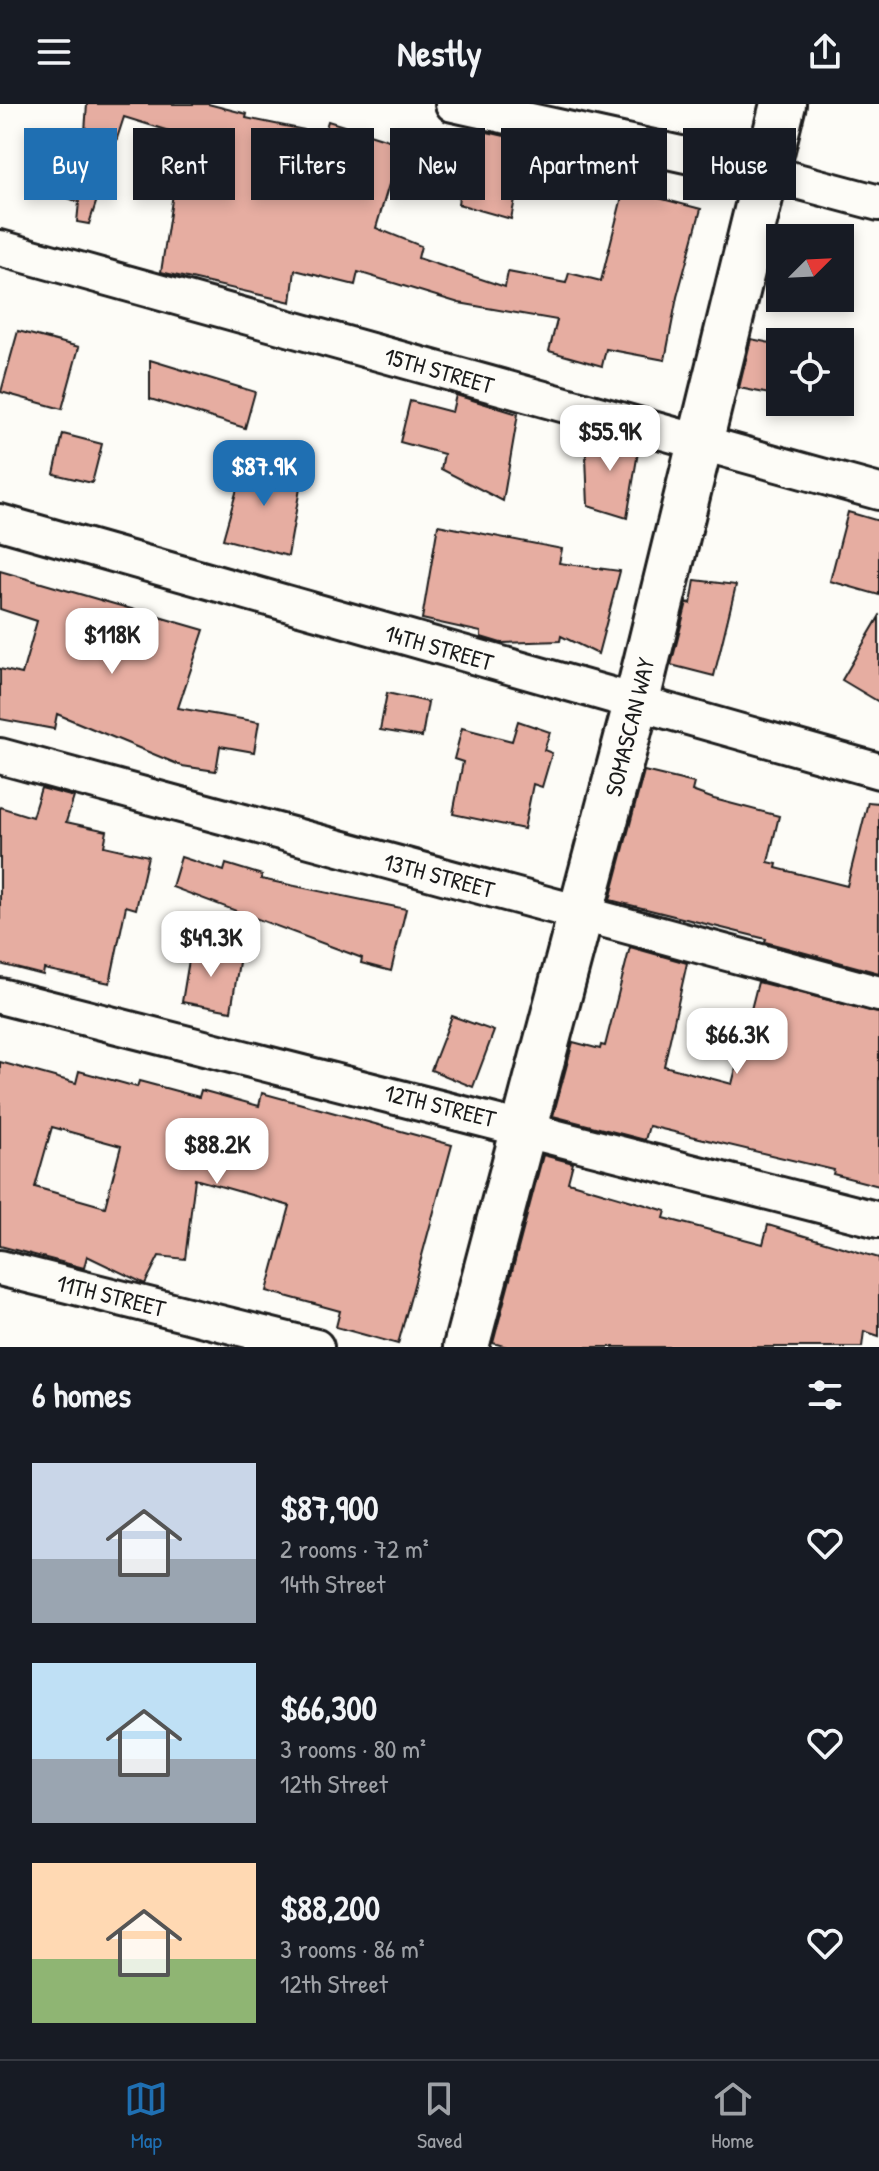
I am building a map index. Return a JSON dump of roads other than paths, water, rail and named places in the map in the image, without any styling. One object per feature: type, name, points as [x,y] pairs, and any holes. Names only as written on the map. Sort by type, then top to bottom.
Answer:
[{"type":"street","points":[[453,104],[683,154]]},
{"type":"street","name":"SOMASCAN WAY","points":[[776,128],[783,104]]},
{"type":"street","points":[[796,181],[879,203]]},
{"type":"street","name":"SOMASCAN WAY","points":[[466,1347],[583,915],[756,200]]},
{"type":"street","name":"15TH STREET","points":[[0,248],[879,492]]},
{"type":"street","name":"14TH STREET","points":[[0,522],[879,771]]},
{"type":"street","name":"13TH STREET","points":[[0,756],[879,994]]},
{"type":"street","name":"12TH STREET","points":[[0,996],[879,1220]]},
{"type":"street","name":"11TH STREET","points":[[0,1268],[316,1347]]}]
